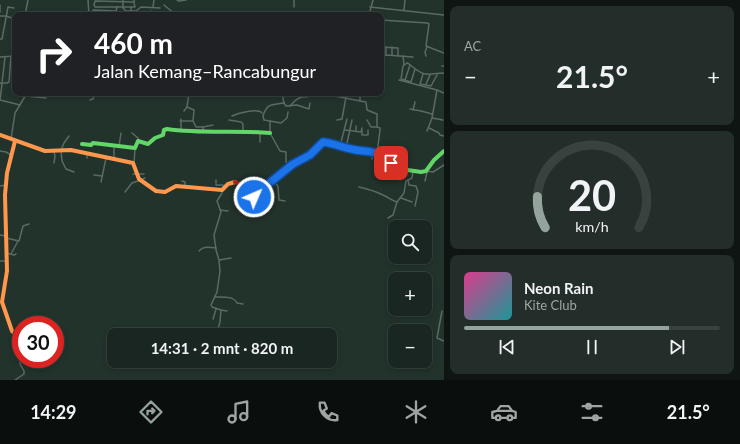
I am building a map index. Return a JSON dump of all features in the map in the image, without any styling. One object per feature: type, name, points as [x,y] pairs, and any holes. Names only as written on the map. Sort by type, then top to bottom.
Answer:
[{"type":"street","points":[[25,12],[28,0]]},
{"type":"street","points":[[88,0],[89,12]]},
{"type":"street","points":[[94,0],[118,1],[134,1],[134,7],[95,7],[94,5],[94,0]]},
{"type":"street","points":[[153,7],[154,0]]},
{"type":"street","points":[[177,0],[186,0]]},
{"type":"street","points":[[294,0],[294,7]]},
{"type":"street","points":[[369,12],[373,0]]},
{"type":"street","points":[[404,11],[405,0]]},
{"type":"street","points":[[123,1],[123,7],[126,11],[131,11],[131,7]]},
{"type":"street","points":[[0,5],[0,12]]},
{"type":"street","points":[[164,5],[172,12]]},
{"type":"street","points":[[0,39],[2,39],[8,7],[14,8]]},
{"type":"street","points":[[93,12],[93,10],[116,10],[117,7]]},
{"type":"street","points":[[137,12],[141,7],[160,8]]},
{"type":"street","points":[[370,7],[444,15]]},
{"type":"street","points":[[0,16],[12,18]]},
{"type":"street","points":[[384,20],[428,24],[427,47],[425,52],[426,56]]},
{"type":"street","points":[[398,56],[398,48],[386,47],[386,54],[398,56],[413,57]]},
{"type":"street","points":[[392,47],[392,55]]},
{"type":"street","points":[[427,47],[444,52]]},
{"type":"street","points":[[4,56],[0,100],[20,104]]},
{"type":"street","points":[[0,57],[11,56],[9,83],[1,83]]},
{"type":"street","points":[[403,56],[404,65],[401,78],[410,82],[415,69]]},
{"type":"street","points":[[404,65],[407,63],[410,64]]},
{"type":"street","points":[[410,64],[423,74],[437,75],[444,73]]},
{"type":"street","points":[[405,80],[410,64]]},
{"type":"street","points":[[423,74],[420,84],[432,86],[437,75]]},
{"type":"street","points":[[425,85],[430,75]]},
{"type":"street","points":[[399,80],[444,93]]},
{"type":"street","points":[[428,131],[437,90]]},
{"type":"street","points":[[9,254],[6,237],[6,185],[7,173],[12,155],[15,114],[26,96],[46,98]]},
{"type":"street","points":[[90,100],[93,99],[94,96]]},
{"type":"street","points":[[184,111],[187,107],[189,96]]},
{"type":"street","points":[[283,96],[284,103]]},
{"type":"street","points":[[290,106],[297,99],[307,96]]},
{"type":"street","points":[[335,96],[366,102],[367,110],[377,114],[377,127],[380,128],[380,130],[372,159]]},
{"type":"street","points":[[337,120],[342,118],[346,98]]},
{"type":"street","points":[[413,110],[415,102]]},
{"type":"street","points":[[263,114],[270,105],[284,103],[286,106],[297,105],[309,109],[310,103]]},
{"type":"street","points":[[187,107],[194,110],[193,121],[196,127],[203,129],[213,125]]},
{"type":"street","points":[[410,109],[432,114]]},
{"type":"street","points":[[232,116],[257,110],[263,114],[264,119],[282,123],[287,118],[288,112]]},
{"type":"street","points":[[432,118],[443,120]]},
{"type":"street","points":[[340,146],[347,119]]},
{"type":"street","points":[[181,131],[180,120],[193,121]]},
{"type":"street","points":[[229,120],[241,122],[243,124],[243,131]]},
{"type":"street","points":[[347,143],[352,120]]},
{"type":"street","points":[[367,120],[371,127],[377,127]]},
{"type":"street","points":[[270,121],[270,133],[280,150],[286,152],[286,162],[291,166]]},
{"type":"street","points":[[356,126],[356,131]]},
{"type":"street","points":[[429,128],[444,136]]},
{"type":"street","points":[[132,133],[138,138],[138,141],[148,144],[155,138],[163,135],[165,129],[181,131],[203,129],[243,131],[260,134],[270,133]]},
{"type":"street","points":[[345,130],[362,132],[362,135],[368,135],[368,130]]},
{"type":"street","points":[[114,159],[116,146],[121,133]]},
{"type":"street","points":[[260,134],[260,142]]},
{"type":"street","points":[[0,135],[45,151],[54,152],[68,150],[134,163]]},
{"type":"street","points":[[69,136],[61,150],[62,161],[66,169],[74,172]]},
{"type":"street","points":[[135,175],[135,148],[138,141]]},
{"type":"street","points":[[250,201],[252,196],[291,166],[310,155],[323,142],[350,149],[374,152],[390,162],[394,168],[398,170],[434,172],[444,165]]},
{"type":"street","points":[[82,144],[91,145],[93,143],[135,148]]},
{"type":"street","points":[[425,181],[427,172],[434,160],[444,150]]},
{"type":"street","points":[[0,151],[12,155]]},
{"type":"street","points":[[54,152],[54,163]]},
{"type":"street","points":[[87,153],[87,158]]},
{"type":"street","points":[[101,182],[106,158]]},
{"type":"street","points":[[398,170],[400,180]]},
{"type":"street","points":[[388,218],[393,215],[397,202],[399,198],[401,198],[404,191],[406,182],[412,178],[413,171]]},
{"type":"street","points":[[135,175],[144,174]]},
{"type":"street","points":[[94,175],[102,176]]},
{"type":"street","points":[[135,175],[154,190],[161,192],[174,186],[185,186],[199,189],[223,189]]},
{"type":"street","points":[[125,192],[132,183],[142,179]]},
{"type":"street","points":[[274,179],[278,187],[279,200],[285,201]]},
{"type":"street","points":[[216,180],[216,185],[223,185],[223,189]]},
{"type":"street","points":[[408,180],[409,185],[416,186],[418,192],[415,206]]},
{"type":"street","points":[[182,181],[186,182],[185,186]]},
{"type":"street","points":[[227,312],[211,306],[215,297],[220,274],[214,234],[220,216],[217,201],[222,194],[223,189],[229,183],[239,182],[254,198],[252,213]]},
{"type":"street","points":[[0,186],[6,185]]},
{"type":"street","points":[[359,187],[375,191],[388,197],[392,201],[397,202]]},
{"type":"street","points":[[401,198],[411,202],[408,204]]},
{"type":"street","points":[[220,210],[228,211]]},
{"type":"street","points":[[12,331],[9,325],[9,318],[3,304],[7,261],[9,254],[20,240],[23,226],[30,224]]},
{"type":"street","points":[[0,235],[18,241]]},
{"type":"street","points":[[200,251],[202,248],[206,247],[216,248]]},
{"type":"street","points":[[9,254],[16,254]]},
{"type":"street","points":[[219,260],[231,258]]},
{"type":"street","points":[[0,261],[7,261]]},
{"type":"street","points":[[215,297],[233,298],[237,304],[243,304]]},
{"type":"street","points":[[213,319],[216,309]]},
{"type":"street","points":[[444,309],[437,338],[444,341]]},
{"type":"street","points":[[218,328],[220,322],[221,310]]},
{"type":"street","points":[[15,380],[24,374],[22,368]]},
{"type":"traffic: fast","points":[[82,144],[91,145],[93,143],[135,148],[138,141],[148,144],[155,138],[163,135],[164,130],[167,129],[270,133]]},
{"type":"traffic: fast","points":[[389,162],[394,168],[421,172],[426,171],[434,160],[444,151]]},
{"type":"traffic: slow","points":[[0,135],[45,151],[71,150],[133,163],[139,179],[156,191],[165,192],[176,186],[222,190],[228,184],[235,182]]},
{"type":"traffic: slow","points":[[12,331],[2,302],[7,271],[5,195],[7,173],[15,141]]},
{"type":"traffic: jam","points":[[235,182],[242,185],[252,196],[293,164],[310,155],[323,142],[370,152],[384,158],[389,162]]},
{"type":"route","points":[[254,197],[252,196],[293,164],[310,155],[323,142],[350,149],[374,152],[391,163]]}]
